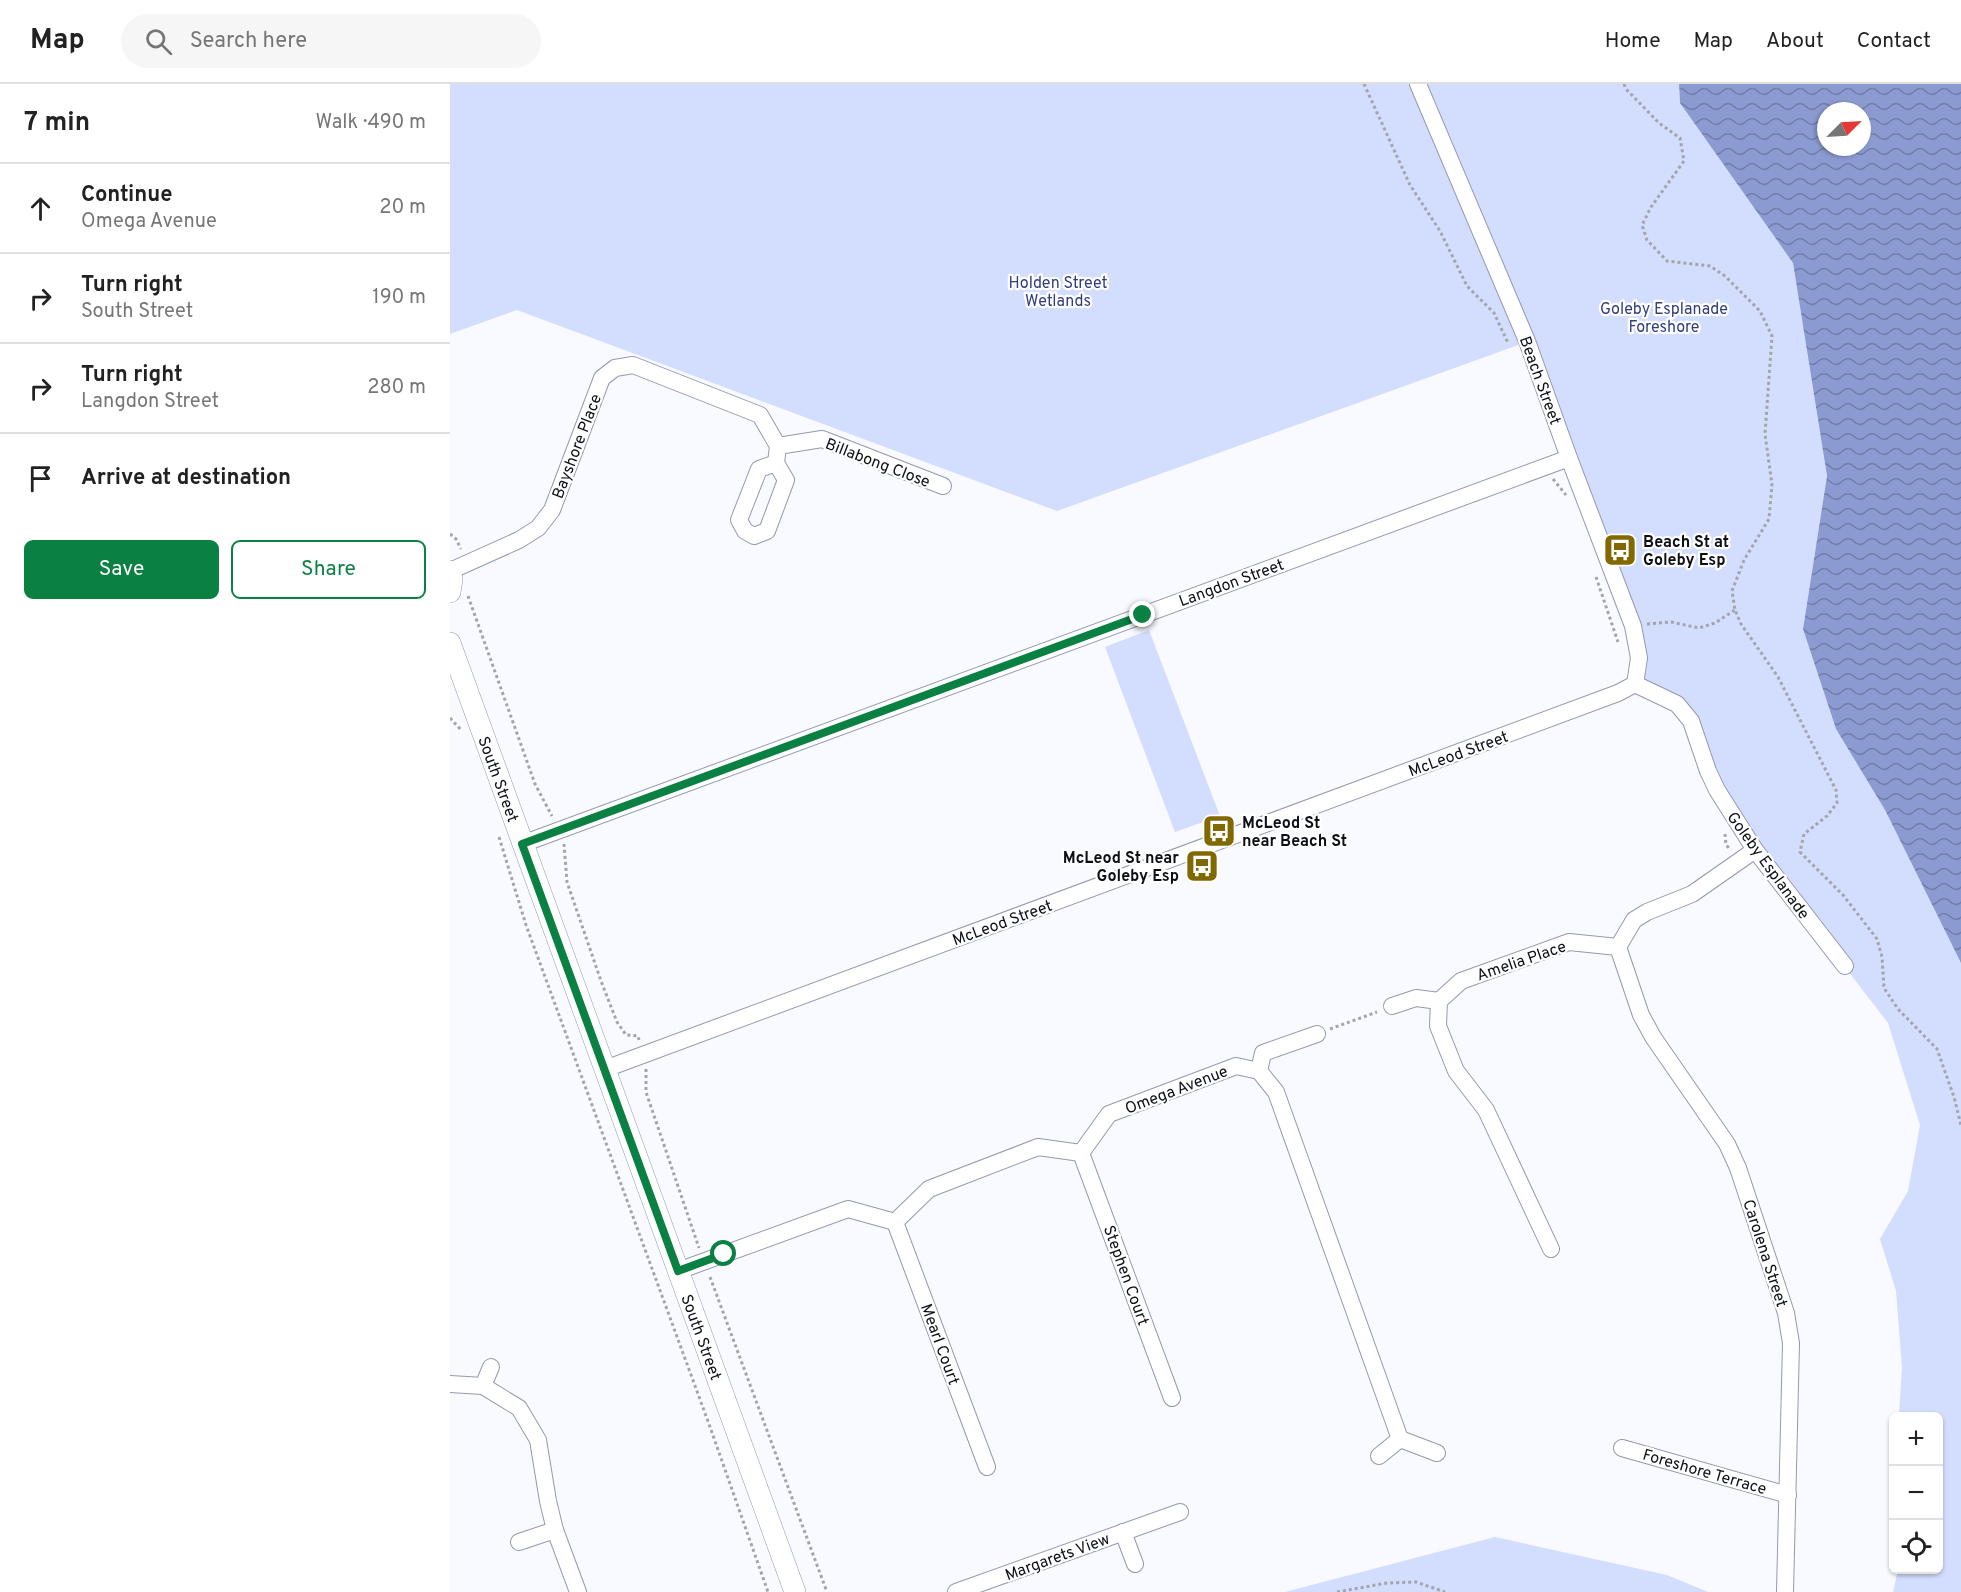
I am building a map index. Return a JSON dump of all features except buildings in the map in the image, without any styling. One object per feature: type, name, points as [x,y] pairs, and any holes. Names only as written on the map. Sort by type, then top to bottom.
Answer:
[{"type":"street","name":"Beach Street","points":[[1418,84],[1527,341],[1633,626],[1639,658],[1635,684]]},
{"type":"street","name":"Bayshore Place","points":[[450,571],[519,540],[538,528],[552,510],[602,378],[615,368],[633,365],[760,415],[777,454]]},
{"type":"street","name":"Billabong Close","points":[[777,454],[822,439],[943,486]]},
{"type":"street","name":"Langdon Street","points":[[522,844],[1569,458]]},
{"type":"street","points":[[450,571],[452,579],[450,592]]},
{"type":"street","name":"South Street","points":[[450,643],[795,1592]]},
{"type":"street","name":"Goleby Esplanade","points":[[1635,684],[1677,704],[1691,722],[1717,790],[1755,850],[1845,966]]},
{"type":"street","name":"McLeod Street","points":[[605,1069],[1618,693],[1635,684]]},
{"type":"street","points":[[1618,947],[1634,920],[1647,912],[1692,894],[1755,850]]},
{"type":"street","name":"Amelia Place","points":[[1439,1001],[1461,981],[1569,942],[1618,947]]},
{"type":"street","name":"Carolena Street","points":[[1618,947],[1641,1015],[1653,1037],[1726,1144],[1738,1168],[1786,1313],[1791,1343],[1785,1592]]},
{"type":"street","points":[[1392,1006],[1416,998],[1439,1001],[1438,1026],[1456,1071],[1486,1110],[1551,1249]]},
{"type":"street","points":[[1317,1034],[1263,1053],[1259,1071],[1276,1092],[1400,1439],[1437,1453]]},
{"type":"street","name":"Omega Avenue","points":[[1081,1153],[1109,1114],[1236,1066],[1259,1071]]},
{"type":"street","points":[[678,1271],[848,1209],[895,1222],[929,1188],[1038,1147],[1081,1153]]},
{"type":"street","name":"Stephen Court","points":[[1081,1153],[1172,1398]]},
{"type":"street","name":"Mearl Court","points":[[895,1222],[987,1467]]},
{"type":"street","points":[[483,1386],[490,1367]]},
{"type":"street","points":[[450,1384],[483,1386],[519,1408],[538,1440],[555,1530],[578,1592]]},
{"type":"street","points":[[1379,1456],[1400,1439]]},
{"type":"street","name":"Foreshore Terrace","points":[[1622,1448],[1788,1495]]},
{"type":"street","name":"Margarets View","points":[[956,1592],[1180,1512]]},
{"type":"street","points":[[519,1542],[555,1530]]},
{"type":"street","name":"Margarets View","points":[[1124,1532],[1135,1564]]},
{"type":"path","points":[[1624,84],[1626,89],[1659,123],[1680,138],[1684,161],[1651,207],[1642,225],[1647,240],[1667,261],[1710,266],[1725,276],[1760,311],[1772,336],[1765,434],[1772,485],[1769,519],[1744,560],[1732,591],[1735,610],[1741,624],[1778,677],[1836,790],[1837,803],[1827,816],[1804,834],[1800,852],[1843,895],[1877,939],[1882,957],[1884,988],[1898,1009],[1936,1049],[1954,1097],[1961,1125]]},
{"type":"path","points":[[1633,626],[1671,622],[1699,628],[1715,623],[1735,610]]},
{"type":"path","points":[[450,718],[463,731]]},
{"type":"path","points":[[498,832],[526,925],[709,1424],[768,1592]]},
{"type":"path","points":[[1317,1034],[1392,1006]]},
{"type":"path","points":[[1337,1592],[1387,1583],[1416,1582],[1445,1592]]},
{"type":"green space","name":"Holden Street Wetlands","points":[[450,84],[1679,84],[1680,103],[1793,263],[1827,476],[1803,629],[1836,729],[1885,810],[1961,963],[1961,1592],[1893,1592],[1897,1574],[1943,1574],[1943,1412],[1899,1412],[1902,1368],[1896,1291],[1880,1239],[1908,1191],[1920,1125],[1888,1023],[1755,850],[1691,721],[1635,684],[1639,658],[1527,342],[1057,511],[517,310],[450,334]]},
{"type":"green space","points":[[1149,630],[1220,816],[1175,832],[1105,647]]},
{"type":"green space","points":[[1495,1537],[1667,1575],[1708,1592],[1285,1592]]},
{"type":"water","points":[[1679,84],[1961,84],[1961,963],[1885,810],[1836,729],[1803,629],[1827,476],[1793,263],[1680,103]]},
{"type":"place","name":"Beach St at Goleby Esp","points":[[1620,550]]},
{"type":"place","name":"McLeod St near Beach St","points":[[1219,831]]},
{"type":"place","name":"McLeod St near Goleby Esp","points":[[1202,866]]},
{"type":"route","points":[[724,1254],[678,1271],[522,844],[1143,615]]},
{"type":"park label","name":"Goleby Esplanade Foreshore","points":[[1664,317]]}]
